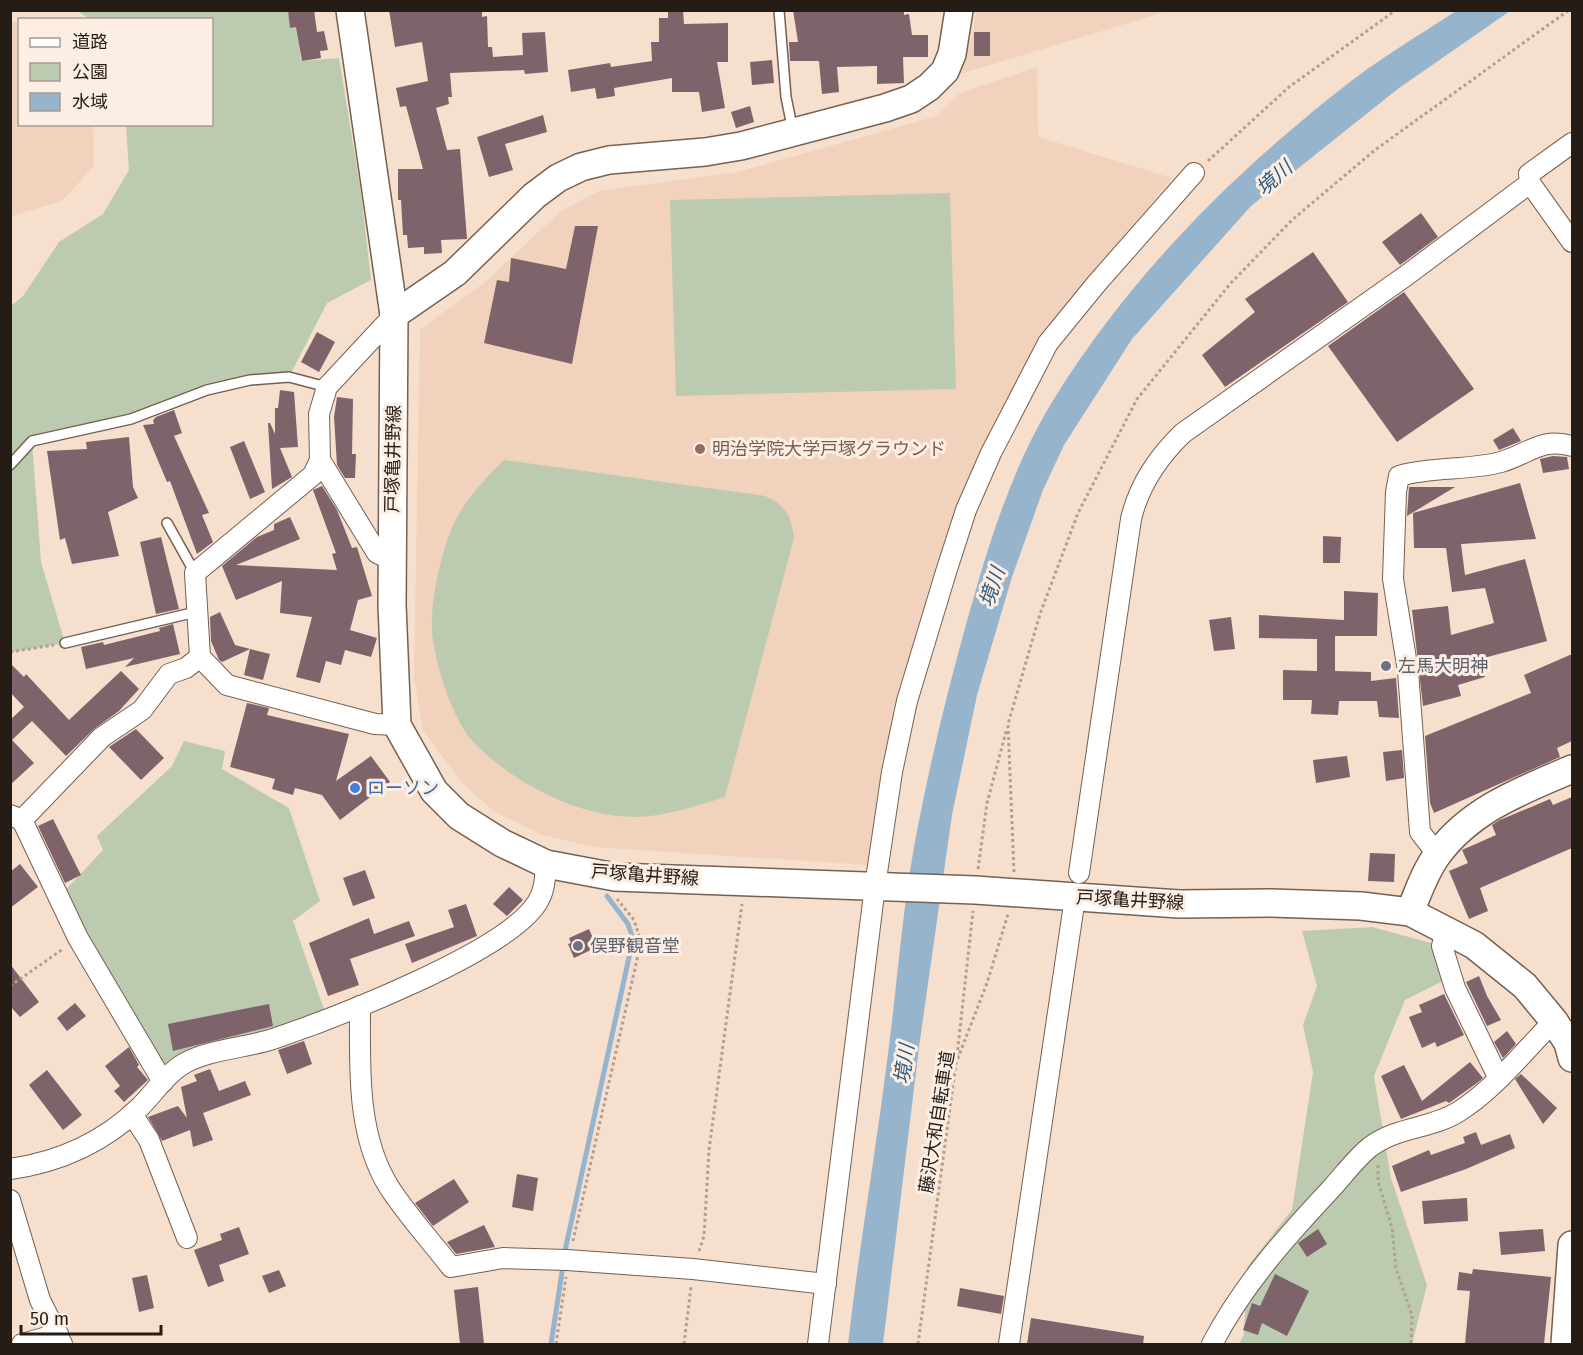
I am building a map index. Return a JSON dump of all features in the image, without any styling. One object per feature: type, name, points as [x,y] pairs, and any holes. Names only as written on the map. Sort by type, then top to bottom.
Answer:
[{"type":"main road","name":"戸塚亀井野線","points":[[350,10],[394,315],[392,560],[397,725],[434,791],[459,816],[502,843],[546,864],[615,877],[879,886],[1179,904],[1271,903],[1361,906],[1410,912],[1474,945],[1500,964],[1525,986],[1567,1041]]},
{"type":"main road","points":[[394,315],[455,273],[534,196],[558,178],[581,167],[609,160],[705,152],[793,134],[911,99],[929,87],[945,71],[952,54],[959,10]]},
{"type":"main road","points":[[1410,912],[1437,854],[1473,818],[1494,804],[1572,769]]},
{"type":"main road","points":[[1565,1344],[1572,1245]]},
{"type":"street","points":[[1572,143],[1529,174],[1530,183],[1572,242]]},
{"type":"street","points":[[818,1344],[892,772],[908,701],[966,510],[991,453],[1048,343],[1097,283],[1194,173]]},
{"type":"street","points":[[1079,873],[1131,519],[1135,501],[1150,471],[1168,447],[1183,434],[1407,275],[1530,183]]},
{"type":"street","points":[[394,315],[327,387],[319,414],[320,459],[313,475],[195,573],[200,657],[226,686],[375,724],[397,725]]},
{"type":"street","points":[[1437,854],[1420,832],[1408,671],[1393,579],[1396,492],[1399,476],[1435,468],[1486,465],[1547,443],[1572,446]]},
{"type":"street","points":[[320,459],[377,553],[392,560]]},
{"type":"street","points":[[163,1082],[78,938],[14,821],[102,737],[142,710],[168,674],[186,668],[200,657]]},
{"type":"street","points":[[10,1168],[51,1160],[88,1146],[110,1133],[186,1063],[272,1039],[360,1006],[456,961],[516,926],[537,903],[544,888],[546,864]]},
{"type":"street","points":[[1009,1344],[1073,911]]},
{"type":"street","points":[[1446,930],[1442,945],[1455,988],[1498,1077]]},
{"type":"street","points":[[360,1006],[361,1081],[368,1131],[375,1160],[392,1191],[451,1267],[503,1258],[562,1260],[693,1269],[826,1284]]},
{"type":"street","points":[[1212,1344],[1248,1284],[1275,1249],[1370,1147],[1403,1129],[1434,1123],[1458,1112],[1498,1077],[1567,1041]]},
{"type":"street","points":[[132,1114],[149,1140],[187,1238]]},
{"type":"street","points":[[10,1200],[40,1300],[60,1339],[22,1344]]},
{"type":"lane","points":[[779,10],[786,97],[793,134]]},
{"type":"lane","points":[[10,465],[32,441],[131,419],[207,390],[250,380],[289,377],[327,387]]},
{"type":"lane","points":[[167,524],[195,573]]},
{"type":"lane","points":[[65,643],[196,612]]},
{"type":"path","points":[[1194,173],[1289,87],[1396,10]]},
{"type":"path","points":[[10,652],[65,643]]},
{"type":"path","points":[[956,1063],[972,891],[987,803],[1008,724]]},
{"type":"path","points":[[556,1344],[562,1260],[641,942],[634,920],[598,874]]},
{"type":"path","points":[[684,1344],[693,1269],[704,1236],[709,1150],[741,907]]},
{"type":"path","name":"藤沢大和自転車道","points":[[918,1344],[956,1063],[987,983],[1010,910]]},
{"type":"path","points":[[10,986],[78,938]]},
{"type":"path","points":[[1378,1181],[1392,1228],[1396,1269],[1412,1316],[1412,1344]]},
{"type":"shaded area","points":[[975,11],[1168,11],[960,74],[974,28]]},
{"type":"shaded area","points":[[10,20],[18,23],[18,126],[93,126],[94,166],[62,201],[11,216]]},
{"type":"shaded area","name":"明治学院大学戸塚グラウンド","points":[[1037,67],[1038,137],[1172,178],[1061,319],[999,412],[966,487],[896,697],[868,865],[595,847],[542,835],[495,812],[466,787],[423,731],[414,678],[420,329],[484,283],[561,211],[599,191],[738,172],[937,116],[960,93]]},
{"type":"green space","points":[[77,11],[295,11],[301,61],[339,58],[361,193],[371,280],[327,303],[289,377],[219,388],[131,419],[32,441],[41,562],[65,643],[11,652],[11,306],[23,296],[59,242],[103,214],[129,170],[126,126],[213,126],[213,18],[88,18]]},
{"type":"green space","points":[[950,193],[956,389],[676,396],[670,200]]},
{"type":"green space","points":[[504,460],[765,496],[783,507],[789,517],[794,538],[725,797],[659,815],[637,817],[610,815],[583,809],[545,793],[505,770],[485,754],[464,730],[444,686],[437,662],[432,628],[436,583],[443,553],[457,518],[475,491]]},
{"type":"green space","points":[[184,741],[225,751],[222,769],[289,808],[320,901],[293,921],[327,1018],[205,1057],[163,1082],[58,898],[103,850],[97,836],[172,766]]},
{"type":"green space","points":[[1372,927],[1431,943],[1445,980],[1405,1000],[1374,1076],[1391,1178],[1427,1285],[1412,1344],[1239,1344],[1244,1334],[1247,1267],[1292,1210],[1313,1072],[1303,1025],[1317,986],[1302,931]]},
{"type":"water","name":"境川","points":[[1456,11],[1510,11],[1399,88],[1251,206],[1132,339],[1064,445],[1043,490],[1012,577],[977,695],[952,815],[919,1047],[883,1344],[848,1344],[883,1090],[906,898],[919,819],[945,705],[975,593],[1003,507],[1026,451],[1054,399],[1114,312],[1148,271],[1221,194],[1300,122],[1355,78]]},
{"type":"building","points":[[288,10],[314,10],[317,32],[324,31],[328,50],[320,51],[321,58],[302,61],[296,27],[290,28]]},
{"type":"building","points":[[389,10],[482,10],[482,17],[487,16],[488,47],[492,47],[493,57],[523,55],[522,33],[545,32],[548,72],[525,74],[524,70],[450,73],[452,97],[448,97],[449,104],[436,108],[447,150],[460,149],[467,239],[441,240],[442,253],[424,254],[424,247],[408,248],[407,235],[403,235],[401,200],[398,200],[398,169],[423,169],[406,106],[400,107],[396,88],[428,81],[422,42],[395,47]]},
{"type":"building","points":[[668,10],[683,10],[684,24],[728,23],[728,62],[717,62],[725,108],[702,112],[699,92],[672,92],[672,78],[614,88],[615,96],[597,99],[595,88],[571,92],[568,70],[610,63],[611,67],[652,61],[651,42],[659,42],[659,18],[668,18]]},
{"type":"building","points":[[793,10],[904,10],[904,15],[909,14],[912,35],[928,35],[928,57],[903,57],[904,83],[877,84],[877,66],[837,67],[839,92],[822,94],[819,61],[790,61],[789,42],[798,42]]},
{"type":"building","points":[[974,32],[990,32],[990,56],[974,56]]},
{"type":"building","points":[[772,60],[774,83],[752,85],[750,62]]},
{"type":"building","points":[[750,106],[754,122],[736,128],[731,112]]},
{"type":"building","points":[[543,115],[547,132],[505,144],[513,170],[489,177],[477,137]]},
{"type":"building","points":[[1421,213],[1438,237],[1400,265],[1382,242]]},
{"type":"building","points":[[575,226],[598,226],[572,364],[484,343],[497,280],[509,282],[511,258],[566,269]]},
{"type":"building","points":[[1313,252],[1348,302],[1225,387],[1202,355],[1255,312],[1245,299]]},
{"type":"building","points":[[1404,292],[1474,389],[1397,442],[1328,346]]},
{"type":"building","points":[[317,332],[335,342],[319,372],[301,362]]},
{"type":"building","points":[[280,390],[294,392],[298,447],[280,448],[292,477],[272,489],[268,423],[275,434],[275,408],[278,408]]},
{"type":"building","points":[[337,397],[353,399],[352,454],[356,454],[355,478],[345,478],[337,465],[334,417]]},
{"type":"building","points":[[174,410],[182,433],[174,436],[209,513],[202,515],[213,542],[197,554],[170,481],[167,482],[143,425],[154,424],[153,420],[156,417]]},
{"type":"building","points":[[1513,428],[1521,441],[1499,450],[1493,440]]},
{"type":"building","points":[[129,437],[133,487],[138,498],[108,512],[119,556],[72,564],[65,538],[60,540],[47,451],[87,449],[86,442]]},
{"type":"building","points":[[244,441],[265,492],[250,499],[230,447]]},
{"type":"building","points":[[1553,456],[1567,457],[1569,469],[1543,473],[1540,459]]},
{"type":"building","points":[[1520,483],[1536,539],[1461,544],[1465,575],[1525,559],[1547,641],[1480,659],[1485,677],[1458,685],[1461,696],[1423,706],[1412,610],[1448,606],[1451,635],[1494,623],[1485,588],[1452,592],[1446,548],[1414,548],[1413,513]]},
{"type":"building","points":[[322,486],[337,510],[352,548],[357,547],[372,596],[358,600],[350,630],[377,638],[371,657],[345,650],[341,665],[326,661],[320,683],[296,677],[312,617],[280,613],[282,581],[236,600],[222,566],[257,537],[274,530],[274,524],[290,517],[300,539],[236,565],[337,570],[332,554],[336,553],[313,490]]},
{"type":"building","points":[[1409,487],[1455,487],[1407,516]]},
{"type":"building","points":[[1323,536],[1341,537],[1340,563],[1323,563]]},
{"type":"building","points":[[161,537],[179,609],[156,614],[140,542]]},
{"type":"building","points":[[1344,591],[1378,593],[1377,636],[1335,636],[1335,671],[1371,672],[1371,681],[1396,678],[1399,718],[1379,717],[1377,701],[1339,701],[1338,715],[1311,714],[1312,700],[1283,700],[1283,670],[1317,671],[1317,639],[1259,638],[1259,615],[1344,620]]},
{"type":"building","points":[[220,612],[235,645],[270,654],[263,680],[244,675],[250,649],[222,662],[219,660],[211,641],[210,617]]},
{"type":"building","points":[[1231,617],[1235,649],[1214,651],[1209,620]]},
{"type":"building","points":[[173,624],[180,654],[125,667],[134,658],[86,669],[81,647],[103,642],[104,645],[160,631],[159,628]]},
{"type":"building","points":[[1572,654],[1572,741],[1557,748],[1560,757],[1434,813],[1430,803],[1425,736],[1531,693],[1524,675]]},
{"type":"building","points":[[10,663],[24,677],[26,674],[69,720],[121,671],[139,689],[119,711],[94,729],[66,756],[32,721],[12,740],[34,763],[10,785],[10,720],[24,707],[10,692]]},
{"type":"building","points":[[247,703],[269,708],[267,715],[349,734],[336,781],[371,756],[390,782],[340,820],[322,795],[295,788],[293,795],[272,789],[275,779],[230,767]]},
{"type":"building","points":[[136,729],[164,758],[141,780],[109,747]]},
{"type":"building","points":[[1402,750],[1404,778],[1386,781],[1383,752]]},
{"type":"building","points":[[1347,756],[1350,777],[1316,783],[1313,760]]},
{"type":"building","points":[[1572,797],[1572,848],[1480,888],[1488,911],[1469,919],[1449,871],[1468,863],[1462,850],[1496,835],[1492,825],[1500,820],[1550,799],[1553,805]]},
{"type":"building","points":[[53,819],[81,875],[65,883],[38,826]]},
{"type":"building","points":[[1370,853],[1395,854],[1394,882],[1368,881]]},
{"type":"building","points":[[20,864],[38,887],[10,908],[10,872]]},
{"type":"building","points":[[365,870],[375,898],[353,906],[343,878]]},
{"type":"building","points":[[509,887],[523,900],[507,916],[493,904]]},
{"type":"building","points":[[466,904],[477,936],[412,963],[405,944],[454,927],[448,910]]},
{"type":"building","points":[[369,918],[374,934],[409,921],[415,936],[350,959],[359,985],[328,996],[309,943]]},
{"type":"building","name":"俣野観音堂","points":[[589,929],[597,947],[574,958],[568,944],[571,943],[569,938]]},
{"type":"building","points":[[10,964],[39,1002],[20,1017],[10,1006]]},
{"type":"building","points":[[1479,976],[1501,1020],[1487,1026],[1466,982]]},
{"type":"building","points":[[1444,994],[1464,1035],[1437,1047],[1435,1042],[1422,1048],[1409,1017],[1422,1012],[1419,1005]]},
{"type":"building","points":[[75,1003],[86,1016],[67,1031],[57,1018]]},
{"type":"building","points":[[269,1004],[273,1026],[173,1051],[168,1024]]},
{"type":"building","points":[[1507,1031],[1516,1044],[1503,1058],[1494,1042]]},
{"type":"building","points":[[304,1041],[312,1064],[287,1074],[278,1050]]},
{"type":"building","points":[[129,1047],[139,1065],[137,1067],[148,1080],[124,1102],[114,1091],[120,1086],[105,1066]]},
{"type":"building","points":[[1470,1062],[1483,1078],[1477,1083],[1449,1103],[1446,1101],[1401,1119],[1381,1076],[1404,1065],[1422,1101]]},
{"type":"building","points":[[210,1069],[219,1091],[245,1081],[251,1095],[203,1113],[213,1140],[193,1147],[190,1130],[162,1141],[148,1117],[178,1106],[187,1118],[181,1087],[197,1081],[194,1075]]},
{"type":"building","points":[[47,1070],[82,1115],[63,1130],[29,1085]]},
{"type":"building","points":[[1521,1074],[1557,1108],[1543,1124],[1515,1079]]},
{"type":"building","points":[[1476,1132],[1481,1145],[1510,1134],[1515,1148],[1466,1169],[1401,1192],[1392,1166],[1429,1150],[1431,1155],[1465,1143],[1463,1137]]},
{"type":"building","points":[[517,1174],[538,1178],[533,1211],[512,1207]]},
{"type":"building","points":[[454,1179],[469,1202],[433,1226],[415,1203]]},
{"type":"building","points":[[1467,1198],[1468,1221],[1424,1224],[1422,1201]]},
{"type":"building","points":[[484,1225],[495,1247],[456,1254],[447,1242]]},
{"type":"building","points":[[239,1227],[249,1254],[219,1265],[224,1281],[208,1287],[194,1250],[222,1240],[220,1234]]},
{"type":"building","points":[[1318,1229],[1327,1244],[1307,1257],[1298,1243]]},
{"type":"building","points":[[1543,1229],[1545,1251],[1501,1255],[1499,1232]]},
{"type":"building","points":[[1473,1269],[1551,1277],[1544,1344],[1465,1344],[1470,1291],[1457,1290],[1459,1272],[1472,1274]]},
{"type":"building","points":[[279,1270],[286,1286],[269,1293],[262,1276]]},
{"type":"building","points":[[1275,1274],[1309,1291],[1287,1336],[1262,1323],[1258,1335],[1243,1330],[1252,1303],[1260,1306]]},
{"type":"building","points":[[147,1275],[154,1308],[139,1312],[132,1278]]},
{"type":"building","points":[[478,1287],[484,1344],[460,1344],[454,1290]]},
{"type":"building","points":[[960,1288],[1004,1296],[1001,1314],[957,1306]]},
{"type":"building","points":[[1031,1318],[1144,1336],[1143,1344],[1027,1344]]},
{"type":"waterway","points":[[551,1344],[566,1246],[633,939],[628,924],[607,896]]},
{"type":"place","name":"明治学院大学戸塚グラウンド","points":[[700,449]]},
{"type":"place","name":"左馬大明神","points":[[1386,666]]},
{"type":"place","name":"ローソン","points":[[355,788]]},
{"type":"place","name":"俣野観音堂","points":[[578,946]]}]
